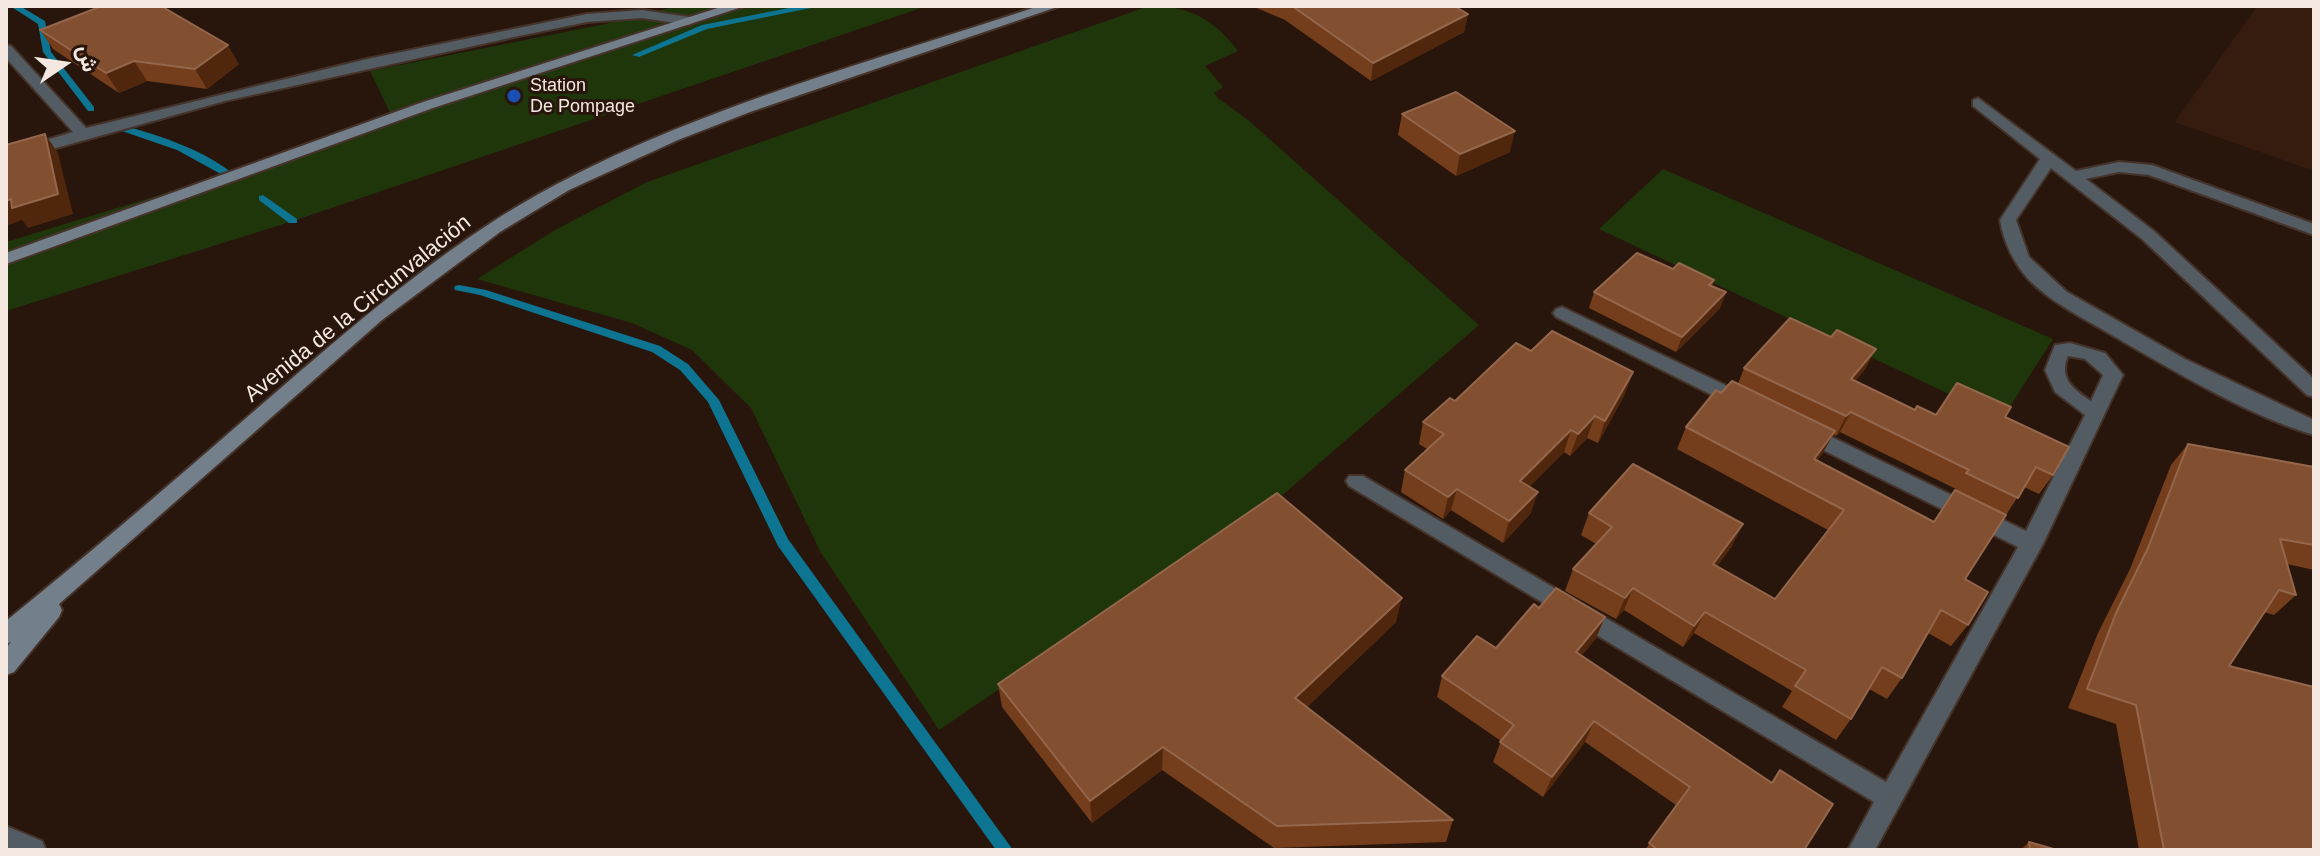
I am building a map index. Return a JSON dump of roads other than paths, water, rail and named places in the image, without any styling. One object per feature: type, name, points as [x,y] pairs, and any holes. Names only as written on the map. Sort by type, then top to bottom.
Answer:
[{"type":"main road","name":"Avenida de la Circunvalación","points":[[85,570],[376,316],[494,228],[549,195],[610,163],[745,109],[1053,6]]},
{"type":"main road","points":[[6,259],[428,105],[727,7]]},
{"type":"main road","points":[[6,634],[85,570]]},
{"type":"main road","points":[[6,665],[85,570]]},
{"type":"street","points":[[6,157],[82,133],[260,86],[587,18],[642,14],[689,21]]},
{"type":"street","points":[[6,49],[82,133]]},
{"type":"street","points":[[1978,103],[2076,176],[2158,243],[2314,390]]},
{"type":"street","points":[[2050,157],[2008,220],[2012,242],[2027,266],[2052,291],[2149,349],[2264,407],[2314,428]]},
{"type":"street","points":[[2076,176],[2119,167],[2152,170],[2314,230]]},
{"type":"street","points":[[1562,313],[1761,411]]},
{"type":"street","points":[[1861,850],[2032,544],[2096,413]]},
{"type":"street","points":[[1790,425],[2032,544]]},
{"type":"street","points":[[1356,481],[1890,798]]},
{"type":"street","points":[[6,838],[33,850]]},
{"type":"waterway","points":[[14,6],[42,23],[47,52],[91,109]]},
{"type":"waterway","points":[[636,55],[705,27],[811,6]]},
{"type":"waterway","points":[[125,129],[180,148],[231,176]]},
{"type":"waterway","points":[[263,198],[293,221]]},
{"type":"waterway","points":[[459,288],[482,292],[656,349],[684,367],[713,400],[783,542],[1005,850]]},
{"type":"place","name":"Station De Pompage","points":[[514,96]]}]
